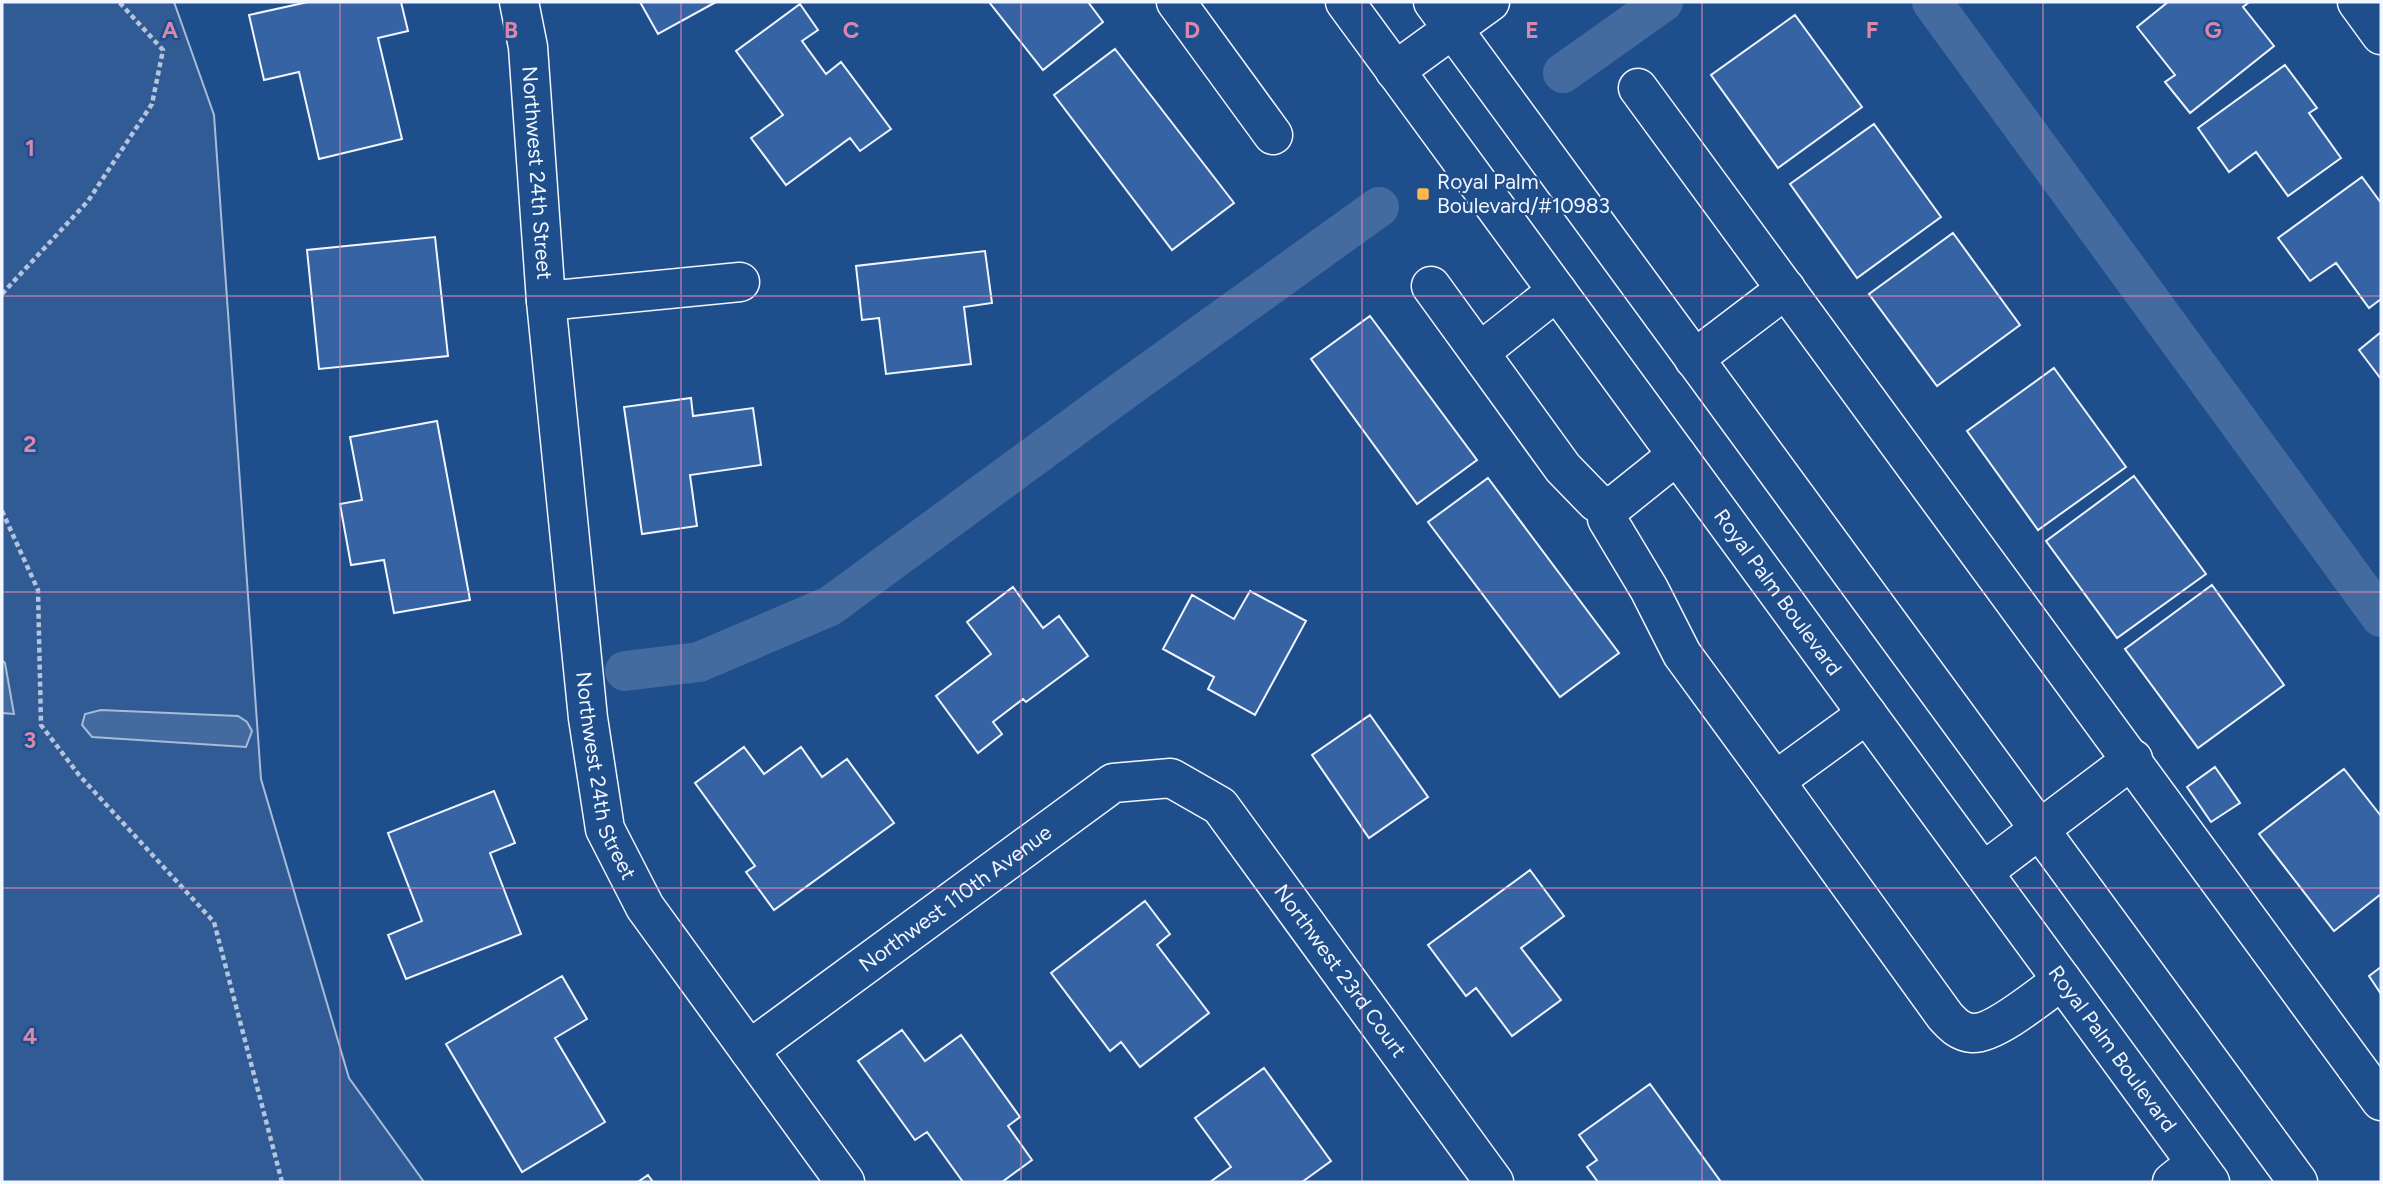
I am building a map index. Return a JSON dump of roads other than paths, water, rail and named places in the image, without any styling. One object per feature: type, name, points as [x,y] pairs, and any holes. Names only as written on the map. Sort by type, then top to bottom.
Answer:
[{"type":"main road","name":"Northwest 24th Street","points":[[519,2],[528,47],[546,301],[588,718],[606,829],[645,907],[845,1182]]},
{"type":"main road","points":[[1176,2],[1273,135]]},
{"type":"main road","name":"Royal Palm Boulevard","points":[[1345,2],[2062,980],[2193,1176]]},
{"type":"main road","points":[[1395,71],[1443,15],[1490,2]]},
{"type":"main road","points":[[2357,2],[2381,35]]},
{"type":"main road","points":[[1443,15],[2298,1182]]},
{"type":"main road","points":[[1638,88],[2381,1101]]},
{"type":"main road","name":"Northwest 24th Street","points":[[546,301],[740,282]]},
{"type":"main road","points":[[1431,286],[1563,468],[1597,502],[1611,508]]},
{"type":"main road","points":[[1694,359],[1786,289]]},
{"type":"main road","points":[[1480,352],[1557,290]]},
{"type":"main road","points":[[1677,455],[1611,508],[1607,519],[1649,589],[1682,654],[1945,1016],[1959,1030],[1975,1034],[2001,1024],[2062,980]]},
{"type":"main road","points":[[1775,781],[1867,714]]},
{"type":"main road","points":[[1983,872],[2133,760]]},
{"type":"main road","name":"Northwest 110th Avenue","points":[[749,1049],[1113,783],[1171,778]]},
{"type":"main road","name":"Northwest 23rd Court","points":[[1171,778],[1220,806],[1494,1182]]},
{"type":"waterway","points":[[1563,73],[1663,2]]},
{"type":"waterway","points":[[1932,2],[2381,617]]},
{"type":"waterway","points":[[625,671],[699,662],[830,606],[1379,207]]},
{"type":"place","name":"Royal Palm Boulevard/#10983","points":[[1423,194]]}]
